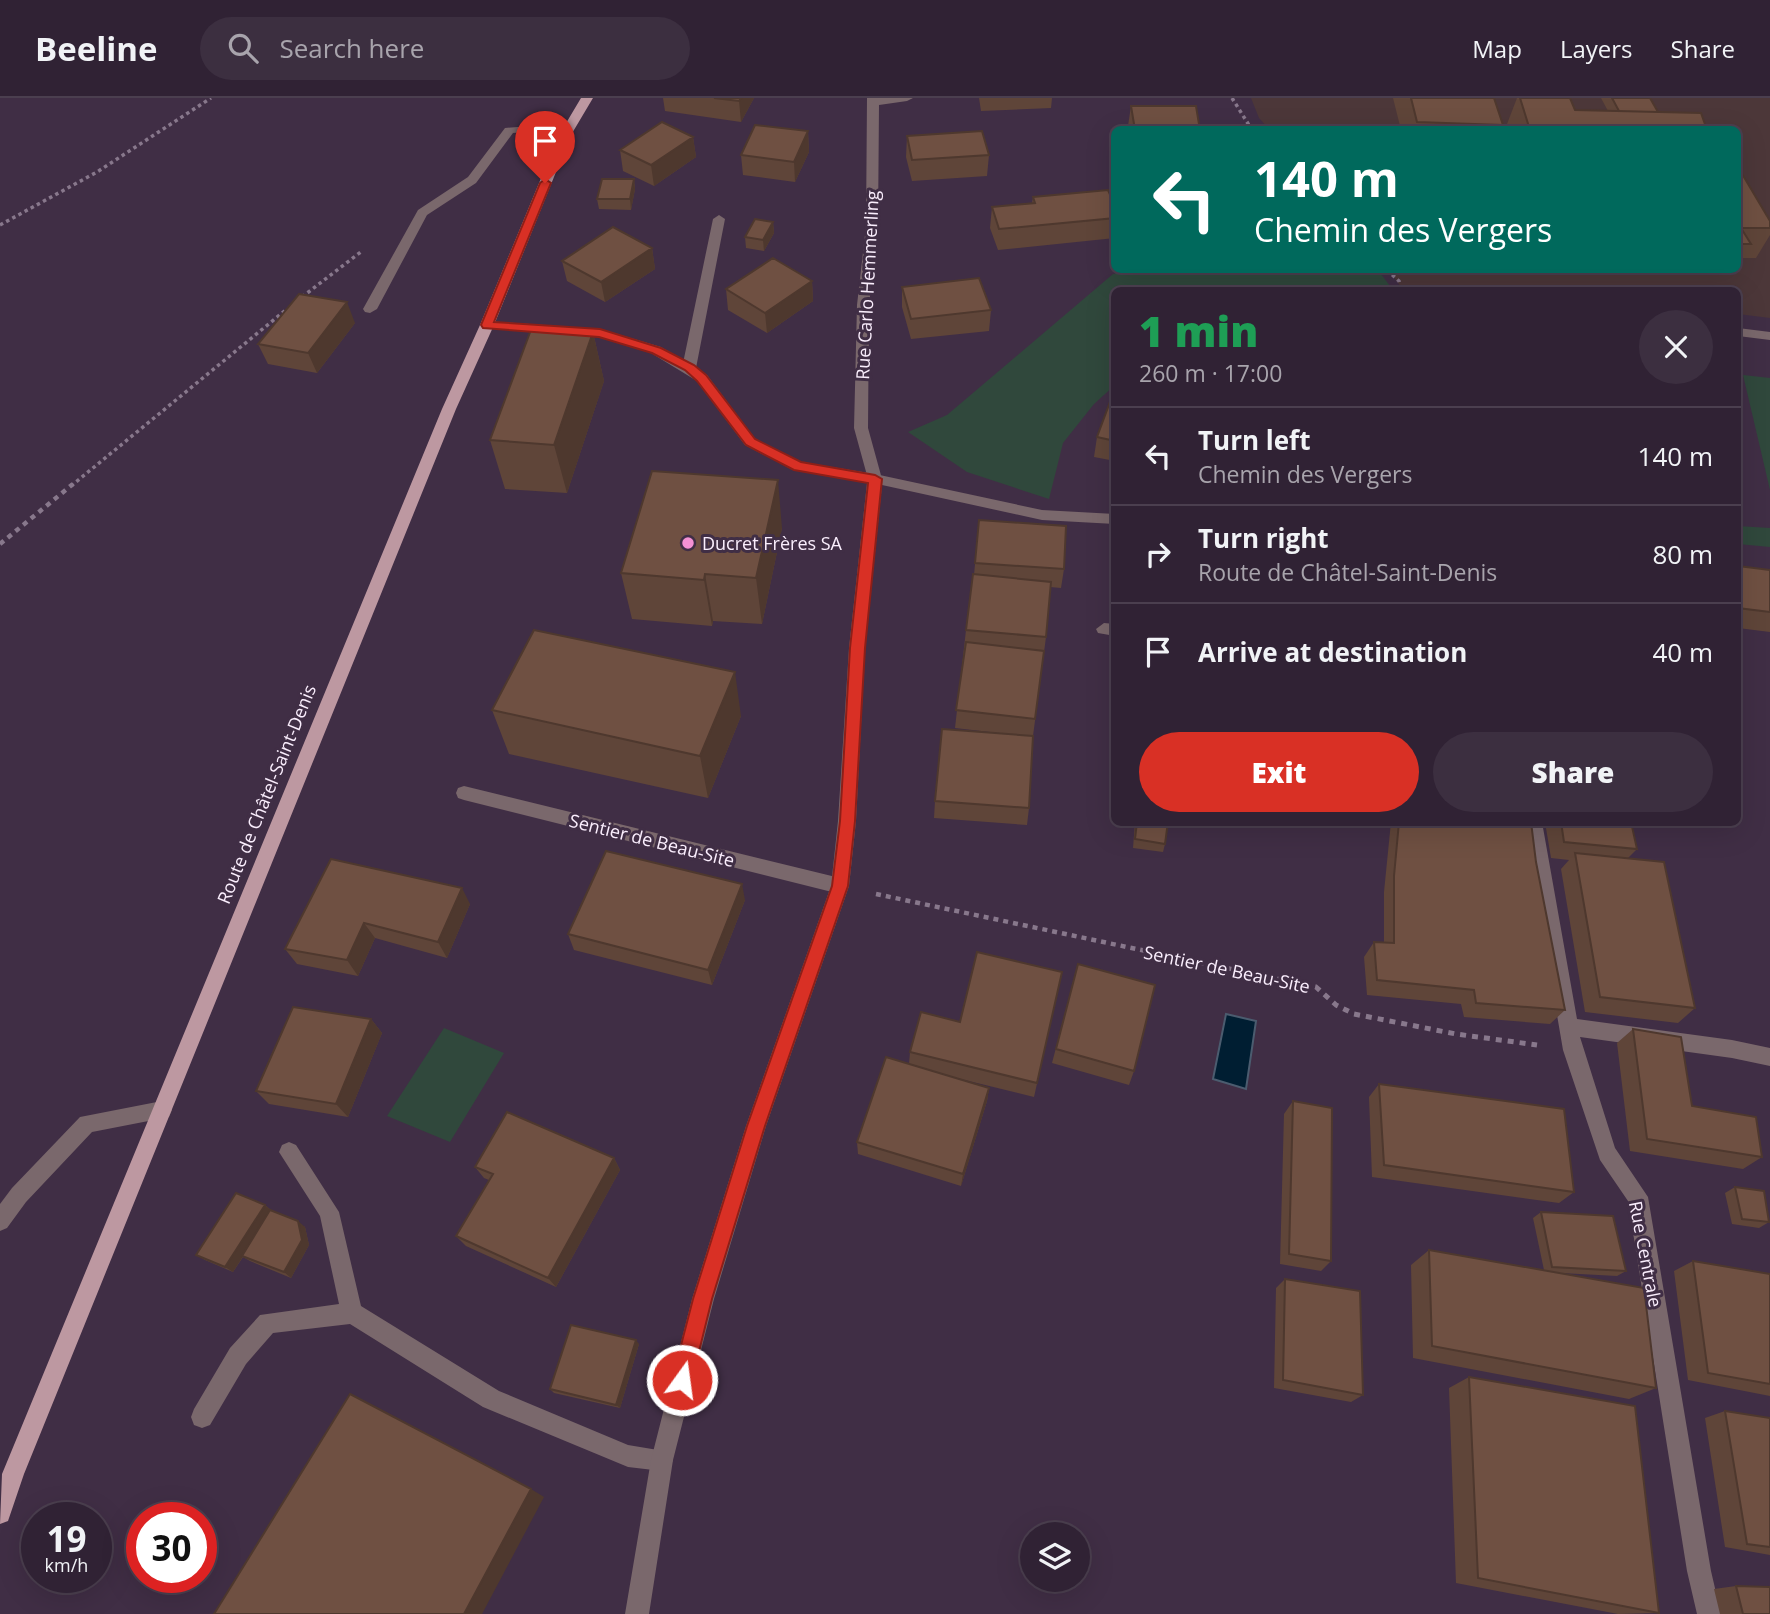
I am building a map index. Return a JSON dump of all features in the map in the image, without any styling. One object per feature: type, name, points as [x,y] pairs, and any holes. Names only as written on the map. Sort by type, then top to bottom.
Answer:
[{"type":"main road","name":"Route de Châtel-Saint-Denis","points":[[0,1513],[13,1474],[392,548],[570,126],[587,98]]},
{"type":"street","points":[[873,100],[907,98]]},
{"type":"street","name":"Rue Carlo Hemmerling","points":[[637,1614],[662,1460],[703,1299],[752,1139],[840,886],[858,648],[875,479],[861,428],[863,305],[872,226],[873,100]]},
{"type":"street","points":[[370,309],[422,213],[472,180],[509,130],[570,126]]},
{"type":"street","points":[[689,368],[719,219]]},
{"type":"street","points":[[487,325],[600,333],[656,350],[702,378],[750,442],[798,466],[875,479],[1042,515],[1111,519]]},
{"type":"street","points":[[1741,332],[1770,336]]},
{"type":"street","name":"Sentier de Beau-Site","points":[[464,793],[840,886]]},
{"type":"street","name":"Rue Centrale","points":[[1534,826],[1573,1050],[1607,1153],[1638,1197],[1699,1571],[1709,1614]]},
{"type":"street","points":[[1571,1027],[1732,1049],[1770,1057]]},
{"type":"street","points":[[0,1221],[19,1195],[87,1124],[162,1110]]},
{"type":"street","points":[[289,1153],[329,1213],[352,1313]]},
{"type":"street","points":[[202,1417],[238,1356],[268,1323],[352,1313],[491,1399],[628,1456],[662,1460]]},
{"type":"path","points":[[0,225],[97,172],[211,98]]},
{"type":"path","points":[[1233,98],[1250,126]]},
{"type":"path","points":[[0,544],[349,259],[422,213]]},
{"type":"path","points":[[1390,273],[1399,281],[1400,287]]},
{"type":"path","name":"Sentier de Beau-Site","points":[[876,894],[1316,987],[1336,1005],[1354,1014],[1456,1034],[1573,1050]]},
{"type":"shaded area","points":[[1251,98],[1770,98],[1770,318],[1741,314],[1741,287],[1401,287],[1391,273],[1741,273],[1741,126],[1266,126],[1259,118]]},
{"type":"green space","points":[[1380,273],[1391,287],[1111,287],[1111,389],[1094,404],[1063,443],[1049,499],[967,472],[908,432],[947,415],[1113,274]]},
{"type":"green space","points":[[1743,375],[1770,378],[1770,490]]},
{"type":"green space","points":[[1741,526],[1770,528],[1770,547],[1741,544]]},
{"type":"green space","points":[[444,1028],[504,1053],[450,1142],[387,1116]]},
{"type":"water","points":[[1226,1014],[1256,1021],[1246,1089],[1213,1079]]},
{"type":"building","points":[[714,98],[741,98],[739,101]]},
{"type":"building","points":[[1411,98],[1494,98],[1503,125],[1417,122]]},
{"type":"building","points":[[1520,98],[1570,98],[1575,110],[1701,113],[1706,126],[1529,126]]},
{"type":"building","points":[[1612,98],[1650,98],[1658,112],[1619,111]]},
{"type":"building","points":[[1131,106],[1196,106],[1199,126],[1134,126]]},
{"type":"building","points":[[662,122],[693,137],[651,165],[620,150]]},
{"type":"building","points":[[755,125],[808,131],[794,162],[741,155]]},
{"type":"building","points":[[982,131],[989,155],[912,160],[907,136]]},
{"type":"building","points":[[1741,172],[1770,221],[1770,228],[1741,228]]},
{"type":"building","points":[[602,179],[634,179],[630,199],[597,199]]},
{"type":"building","points":[[1108,190],[1111,197],[1111,218],[999,229],[992,207],[1035,203],[1033,197]]},
{"type":"building","points":[[755,219],[773,222],[763,240],[745,237]]},
{"type":"building","points":[[613,227],[652,248],[601,282],[562,261]]},
{"type":"building","points":[[1741,228],[1751,244],[1741,244]]},
{"type":"building","points":[[773,258],[812,281],[765,313],[726,289]]},
{"type":"building","points":[[979,278],[991,310],[911,319],[902,287]]},
{"type":"building","points":[[299,294],[347,302],[308,353],[258,344]]},
{"type":"building","points":[[532,327],[593,332],[554,445],[490,440]]},
{"type":"building","points":[[1110,402],[1111,402],[1111,440],[1097,437]]},
{"type":"building","points":[[652,471],[778,480],[756,578],[705,574],[704,580],[621,573]]},
{"type":"building","points":[[979,520],[1066,526],[1064,569],[975,563]]},
{"type":"building","points":[[1741,566],[1770,570],[1770,612],[1741,608]]},
{"type":"building","points":[[973,574],[1051,582],[1046,637],[966,630]]},
{"type":"building","points":[[534,630],[735,672],[700,756],[492,710]]},
{"type":"building","points":[[966,642],[1044,651],[1035,719],[956,710]]},
{"type":"building","points":[[942,729],[1033,736],[1029,808],[935,801]]},
{"type":"building","points":[[1137,826],[1167,826],[1165,844],[1135,839]]},
{"type":"building","points":[[1399,826],[1532,826],[1565,1010],[1476,1003],[1474,990],[1377,980],[1374,942],[1394,943],[1394,876]]},
{"type":"building","points":[[1562,826],[1632,826],[1637,849],[1564,842]]},
{"type":"building","points":[[606,851],[742,884],[708,970],[568,934]]},
{"type":"building","points":[[1575,853],[1664,862],[1695,1008],[1600,997]]},
{"type":"building","points":[[331,859],[462,888],[438,942],[364,923],[347,960],[285,949]]},
{"type":"building","points":[[977,952],[1062,972],[1037,1083],[910,1052],[921,1012],[960,1022]]},
{"type":"building","points":[[1078,964],[1155,985],[1134,1071],[1056,1049]]},
{"type":"building","points":[[293,1007],[371,1019],[336,1104],[256,1091]]},
{"type":"building","points":[[1633,1029],[1681,1037],[1692,1106],[1756,1117],[1762,1157],[1647,1139]]},
{"type":"building","points":[[886,1057],[989,1088],[963,1174],[857,1142]]},
{"type":"building","points":[[1379,1084],[1564,1109],[1574,1192],[1384,1165]]},
{"type":"building","points":[[1293,1101],[1332,1108],[1331,1261],[1289,1254]]},
{"type":"building","points":[[507,1112],[614,1158],[548,1278],[456,1236],[493,1174],[475,1167]]},
{"type":"building","points":[[1735,1187],[1764,1191],[1769,1222],[1742,1219]]},
{"type":"building","points":[[236,1193],[265,1205],[225,1267],[196,1255]]},
{"type":"building","points":[[270,1210],[298,1221],[302,1240],[284,1272],[242,1256]]},
{"type":"building","points":[[1541,1212],[1613,1216],[1626,1271],[1552,1267]]},
{"type":"building","points":[[1429,1250],[1644,1288],[1656,1388],[1432,1346]]},
{"type":"building","points":[[1693,1261],[1770,1274],[1770,1384],[1708,1373]]},
{"type":"building","points":[[1285,1279],[1360,1291],[1363,1395],[1283,1380]]},
{"type":"building","points":[[571,1325],[636,1340],[616,1405],[550,1389]]},
{"type":"building","points":[[1469,1377],[1635,1406],[1659,1613],[1478,1578]]},
{"type":"building","points":[[350,1394],[531,1489],[464,1614],[214,1614]]},
{"type":"building","points":[[1725,1411],[1770,1418],[1770,1547],[1747,1544]]},
{"type":"building","points":[[1736,1586],[1770,1587],[1770,1614],[1743,1614]]},
{"type":"place","name":"Ducret Frères SA","points":[[688,543]]},
{"type":"route","points":[[545,183],[487,325],[600,333],[656,350],[702,378],[750,442],[798,466],[875,479],[858,648],[840,886],[756,1126],[703,1299],[682,1380]]}]
